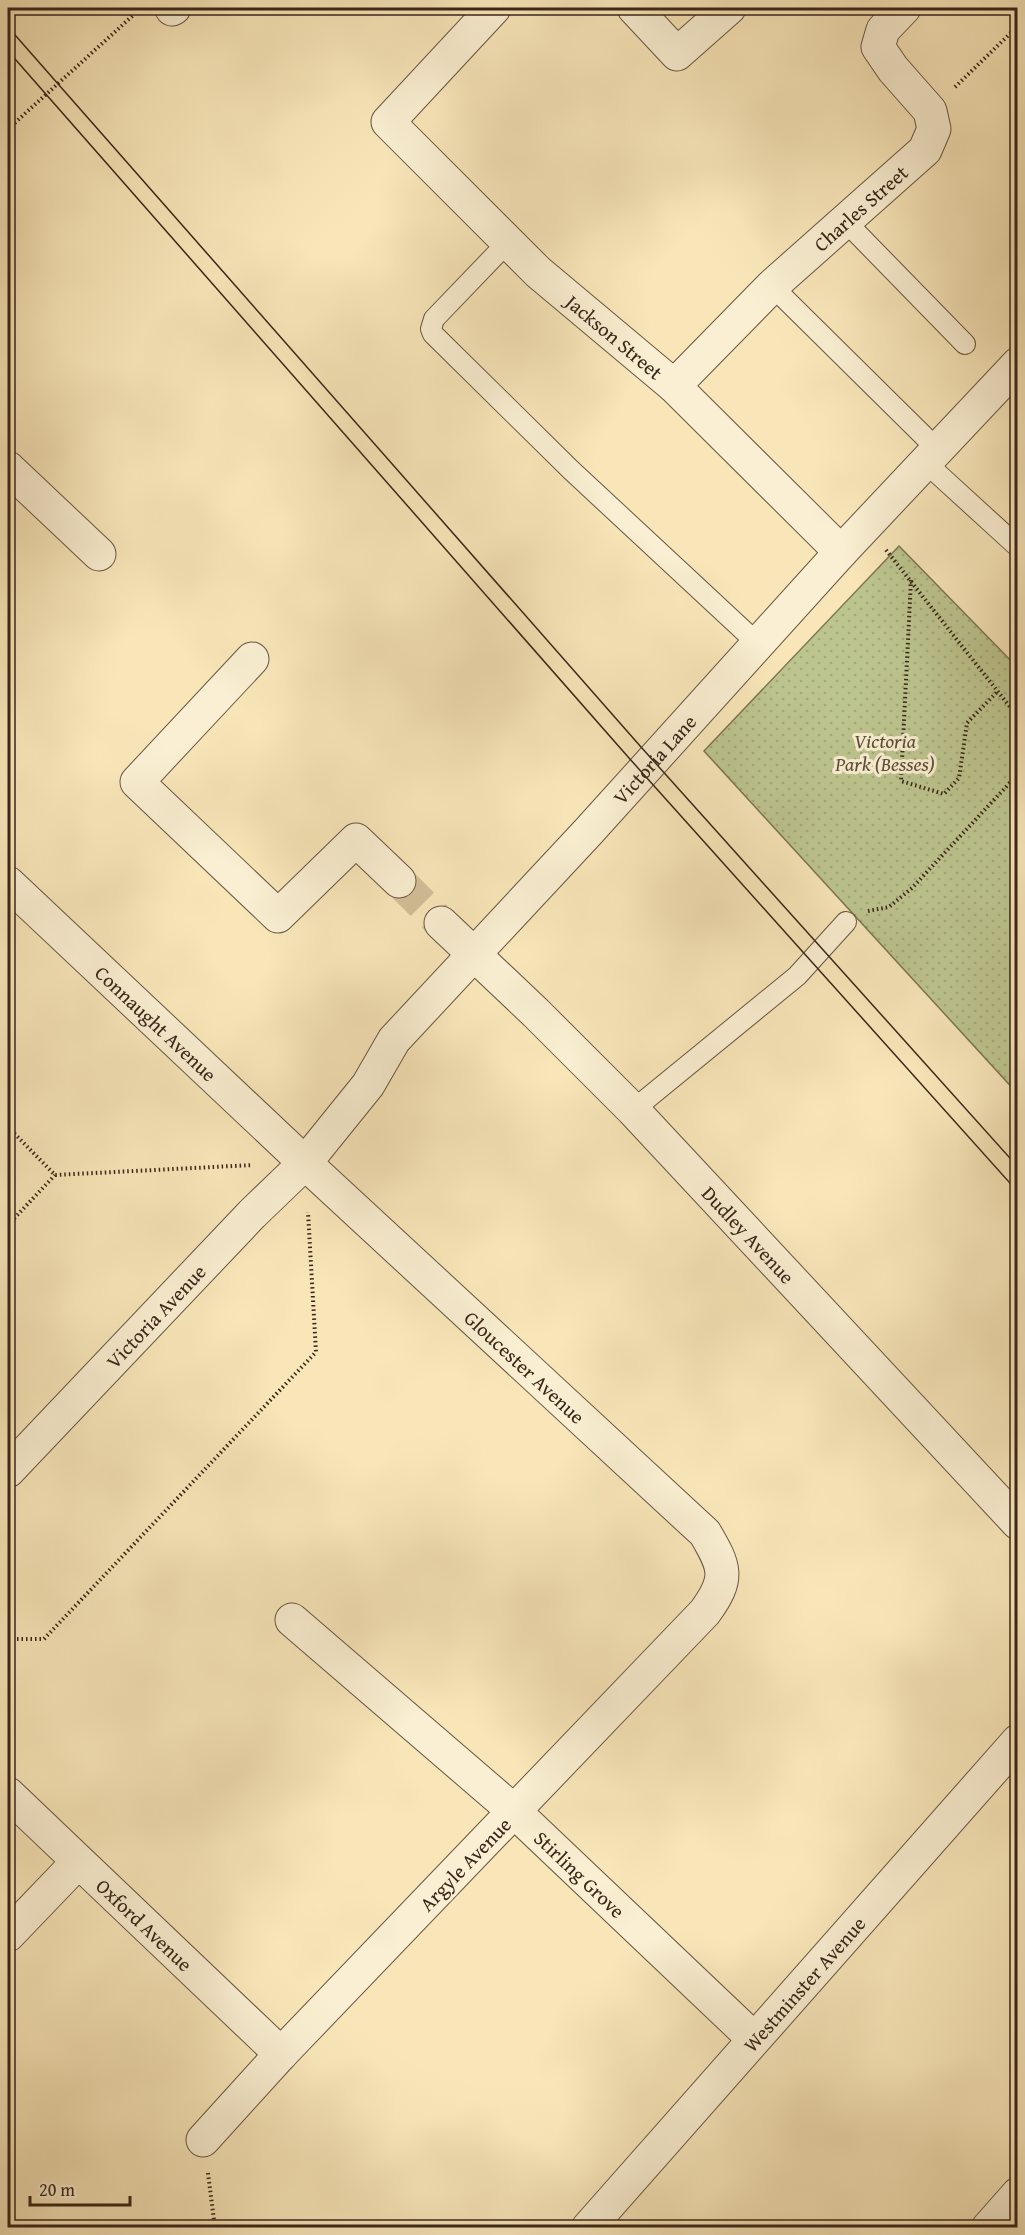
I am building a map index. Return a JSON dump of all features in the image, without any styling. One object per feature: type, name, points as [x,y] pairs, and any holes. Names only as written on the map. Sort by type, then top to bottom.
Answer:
[{"type":"street","name":"Jackson Street","points":[[494,8],[388,122],[538,272],[674,386],[841,552]]},
{"type":"street","points":[[634,8],[677,54],[729,8]]},
{"type":"street","points":[[904,8],[884,30],[878,47],[893,69],[930,111]]},
{"type":"street","name":"Charles Street","points":[[674,386],[772,286],[924,150],[934,129],[930,111]]},
{"type":"street","name":"Victoria Lane","points":[[305,1163],[368,1085],[394,1040],[588,832],[757,643],[1017,364]]},
{"type":"street","points":[[8,468],[99,554]]},
{"type":"street","points":[[252,659],[137,782],[278,916],[356,840],[399,881]]},
{"type":"street","name":"Connaught Avenue","points":[[8,883],[305,1163]]},
{"type":"street","name":"Dudley Avenue","points":[[441,923],[536,1013],[633,1110],[1017,1523]]},
{"type":"street","name":"Victoria Avenue","points":[[8,1471],[252,1214],[305,1163]]},
{"type":"street","name":"Gloucester Avenue","points":[[305,1163],[705,1533],[720,1560],[721,1584]]},
{"type":"street","name":"Argyle Avenue","points":[[203,2140],[280,2054],[705,1612],[716,1598],[721,1584]]},
{"type":"street","name":"Stirling Grove","points":[[292,1620],[515,1812],[754,2039]]},
{"type":"street","name":"Westminster Avenue","points":[[588,2228],[1017,1741]]},
{"type":"street","name":"Oxford Avenue","points":[[8,1794],[280,2054]]},
{"type":"street","points":[[8,1935],[78,1862]]},
{"type":"street","points":[[988,2228],[1017,2194]]},
{"type":"lane","points":[[845,221],[965,344]]},
{"type":"lane","points":[[508,242],[434,319],[431,329],[433,334],[563,462],[757,643]]},
{"type":"lane","points":[[772,286],[1017,547]]},
{"type":"lane","points":[[633,1110],[797,976],[846,922]]},
{"type":"path","points":[[8,129],[162,8]]},
{"type":"path","points":[[930,111],[1017,26]]},
{"type":"path","points":[[867,526],[1017,717]]},
{"type":"path","points":[[911,580],[901,781],[944,794],[959,778],[968,723],[998,691]]},
{"type":"path","points":[[846,922],[858,914],[889,906],[912,888],[1017,774]]},
{"type":"path","points":[[8,1127],[55,1175]]},
{"type":"path","points":[[8,1225],[55,1175],[305,1163],[316,1352],[44,1639],[8,1639]]},
{"type":"path","points":[[203,2140],[215,2228]]},
{"type":"green space","name":"Victoria Park (Besses)","points":[[899,546],[1017,667],[1017,1093],[704,751]]},
{"type":"tunnel","points":[[399,881],[441,923]]},
{"type":"tram line","points":[[8,27],[641,747],[1018,1167]]},
{"type":"tram line","points":[[8,51],[629,758],[1018,1192]]}]
